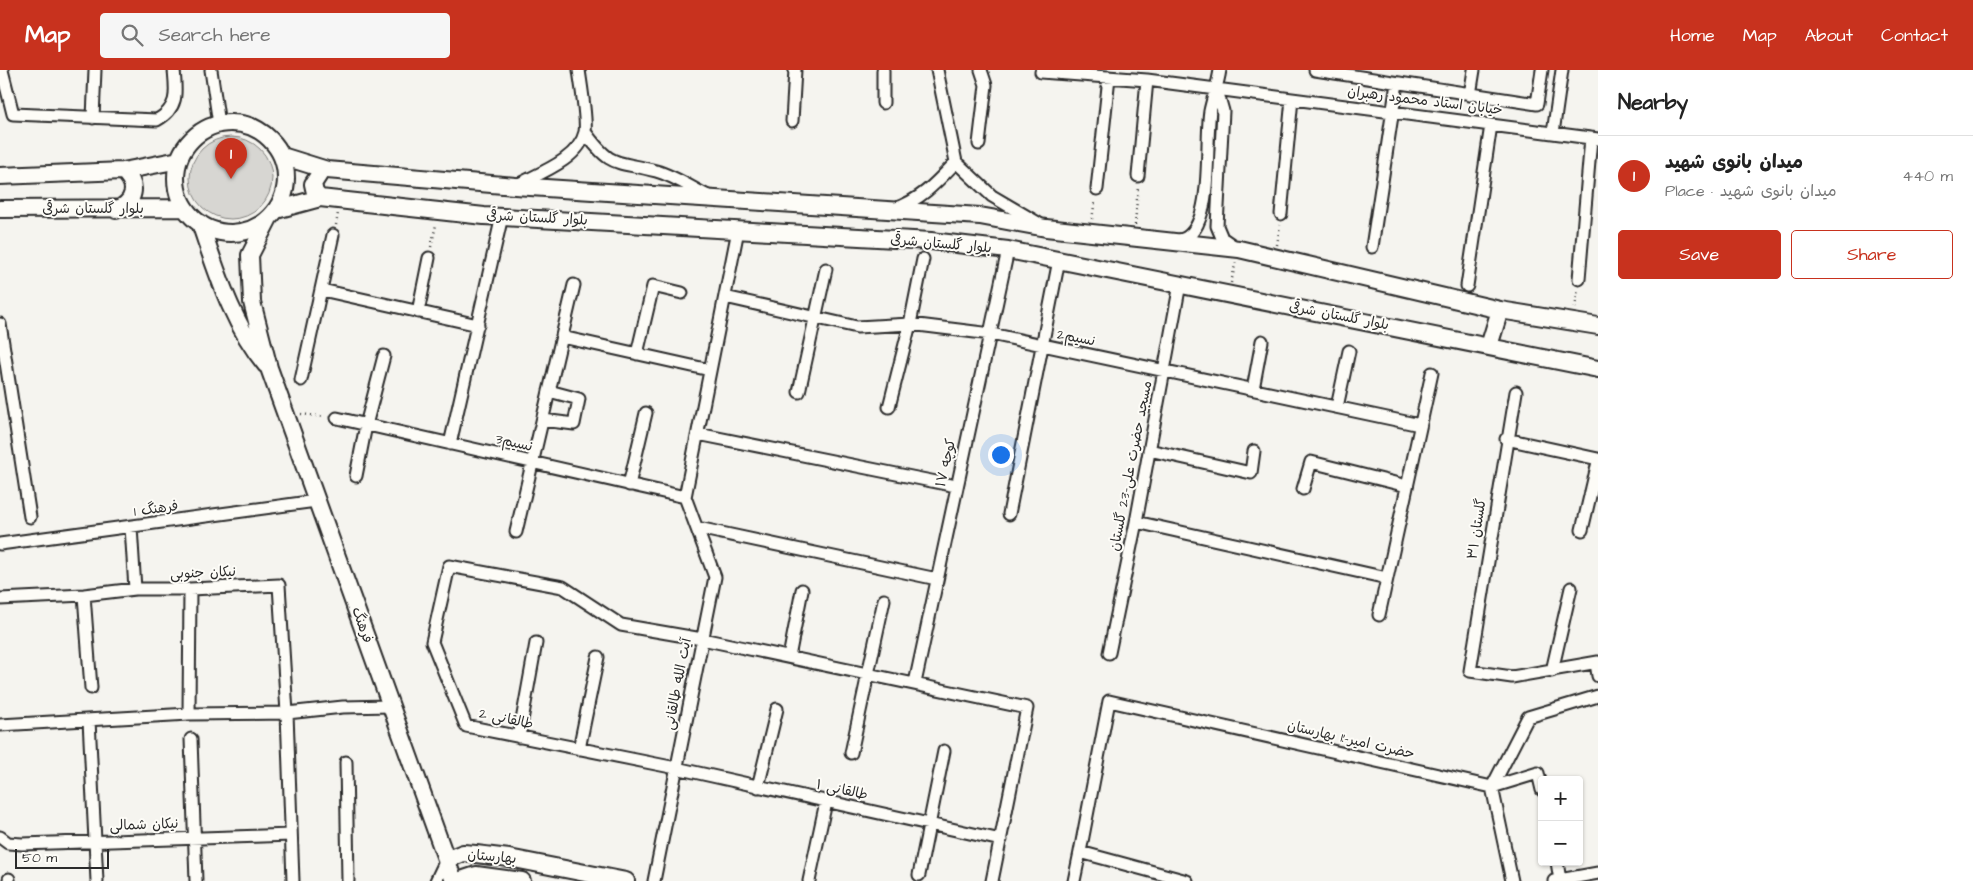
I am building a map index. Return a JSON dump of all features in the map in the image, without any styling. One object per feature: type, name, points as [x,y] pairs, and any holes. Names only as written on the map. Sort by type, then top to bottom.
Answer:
[{"type":"main road","points":[[235,123],[250,126],[269,138],[282,156],[286,170],[283,198],[272,214],[253,228],[235,233],[216,231],[200,223],[185,208],[178,193],[176,176],[179,160],[186,147],[206,129],[220,124],[235,123]]},
{"type":"main road","name":"بلوار گلستان شرقی","points":[[282,156],[322,170],[515,186],[980,216],[1046,228],[1176,241],[1239,250],[1500,310],[1598,326]]},
{"type":"main road","points":[[0,176],[123,171],[179,160]]},
{"type":"main road","points":[[320,198],[315,193],[313,184],[322,170]]},
{"type":"main road","points":[[116,210],[126,206],[132,198],[134,188],[131,178],[123,171]]},
{"type":"main road","name":"بلوار گلستان شرقی","points":[[272,214],[320,198],[438,212],[930,241],[1008,250],[1598,369]]},
{"type":"main road","name":"بلوار گلستان شرقی","points":[[0,209],[116,210],[185,208]]},
{"type":"main road","name":"فرهنگ","points":[[272,214],[250,256],[252,302],[269,368],[283,412],[454,881]]},
{"type":"main road","name":"فرهنگ","points":[[200,223],[225,294],[252,349],[269,368]]},
{"type":"main road","points":[[1489,346],[1500,310]]},
{"type":"main road","name":"بهارستان","points":[[446,860],[464,854],[501,857],[626,881]]},
{"type":"main road","name":"بهارستان","points":[[458,881],[476,875],[520,881]]},
{"type":"street","points":[[2,70],[13,114],[158,120],[168,114],[176,96],[174,70]]},
{"type":"street","points":[[93,118],[95,70]]},
{"type":"street","points":[[211,70],[220,124]]},
{"type":"street","points":[[579,70],[585,132],[600,152],[617,164],[657,171],[714,199]]},
{"type":"street","points":[[792,121],[795,70]]},
{"type":"street","points":[[883,70],[883,103]]},
{"type":"street","points":[[937,70],[956,162],[992,196],[1046,228]]},
{"type":"street","points":[[979,144],[986,85],[981,70]]},
{"type":"street","name":"خیابان استاد محمود رهبران","points":[[1042,70],[1042,72],[1109,77],[1142,77],[1218,90],[1594,139]]},
{"type":"street","points":[[1176,241],[1188,237],[1195,228],[1204,204],[1210,110],[1218,90],[1220,70]]},
{"type":"street","points":[[1315,70],[1537,104],[1542,70]]},
{"type":"street","points":[[1470,95],[1474,70]]},
{"type":"street","points":[[1553,133],[1562,70]]},
{"type":"street","points":[[1097,188],[1109,77]]},
{"type":"street","points":[[1138,176],[1142,77]]},
{"type":"street","points":[[1372,247],[1397,83]]},
{"type":"street","points":[[1218,90],[1223,111],[1217,226],[1222,238],[1239,250]]},
{"type":"street","points":[[1281,214],[1292,100]]},
{"type":"street","points":[[1467,286],[1491,125]]},
{"type":"street","points":[[515,186],[573,152],[585,132]]},
{"type":"street","points":[[1579,279],[1594,139]]},
{"type":"street","points":[[888,211],[908,204],[932,188],[956,162]]},
{"type":"street","points":[[450,444],[502,216]]},
{"type":"street","points":[[685,497],[738,230]]},
{"type":"street","points":[[301,380],[333,235]]},
{"type":"street","name":"کوچه ۱۷","points":[[915,683],[1008,250]]},
{"type":"street","points":[[418,312],[429,258]]},
{"type":"street","points":[[889,407],[910,324],[923,259]]},
{"type":"street","points":[[1008,514],[1059,260]]},
{"type":"street","points":[[799,392],[826,269]]},
{"type":"street","name":"مسجد حضرت علی-23 گلستان","points":[[1109,653],[1136,522],[1180,284]]},
{"type":"street","points":[[516,532],[574,285]]},
{"type":"street","points":[[638,354],[653,286],[682,294]]},
{"type":"street","points":[[322,290],[478,325]]},
{"type":"street","name":"نسیم2","points":[[725,297],[857,327],[910,324],[991,334],[1420,425]]},
{"type":"street","points":[[0,324],[30,517]]},
{"type":"street","points":[[562,337],[710,370]]},
{"type":"street","points":[[1253,389],[1262,341]]},
{"type":"street","points":[[1337,407],[1350,351]]},
{"type":"street","points":[[356,476],[366,425],[384,356]]},
{"type":"street","points":[[1379,614],[1432,373]]},
{"type":"street","points":[[543,420],[574,424],[579,399],[549,391]]},
{"type":"street","name":"گلستان ۳۱","points":[[1516,392],[1506,439],[1470,671],[1512,677],[1552,671]]},
{"type":"street","points":[[629,485],[646,413]]},
{"type":"street","name":"نسیم3","points":[[337,418],[685,497]]},
{"type":"street","points":[[698,434],[956,486]]},
{"type":"street","points":[[1506,439],[1598,460],[1582,530]]},
{"type":"street","points":[[1149,450],[1251,473],[1254,450]]},
{"type":"street","points":[[1303,488],[1311,462],[1407,486]]},
{"type":"street","name":"آیت الله طالقانی","points":[[654,881],[715,577],[685,497]]},
{"type":"street","name":"فرهنگ 1","points":[[0,544],[316,501]]},
{"type":"street","points":[[1136,522],[1387,578]]},
{"type":"street","points":[[131,527],[135,589]]},
{"type":"street","points":[[698,528],[937,578]]},
{"type":"street","name":"طالقانی 2","points":[[676,768],[466,726],[432,642],[449,566],[563,587],[621,625],[702,639]]},
{"type":"street","name":"نیکان جنوبی","points":[[0,599],[84,595],[135,589],[190,589],[279,585],[287,713]]},
{"type":"street","points":[[1571,588],[1552,671],[1597,662],[1598,676]]},
{"type":"street","points":[[189,714],[190,589]]},
{"type":"street","points":[[789,657],[802,590]]},
{"type":"street","points":[[84,595],[91,688]]},
{"type":"street","points":[[851,753],[884,600]]},
{"type":"street","points":[[702,639],[1027,708],[992,881]]},
{"type":"street","points":[[519,737],[536,643]]},
{"type":"street","points":[[579,749],[598,657]]},
{"type":"street","points":[[1512,881],[1492,787],[1528,717],[1598,696]]},
{"type":"street","name":"حضرت امیر-11 بهارستان","points":[[1080,852],[1109,701],[1492,787]]},
{"type":"street","points":[[0,725],[189,714],[287,713],[343,707],[391,706]]},
{"type":"street","points":[[758,787],[776,709]]},
{"type":"street","points":[[287,713],[293,881]]},
{"type":"street","points":[[89,720],[97,881]]},
{"type":"street","points":[[191,739],[196,881]]},
{"type":"street","points":[[919,874],[944,751]]},
{"type":"street","points":[[346,762],[348,881]]},
{"type":"street","name":"طالقانی ۱","points":[[676,768],[1001,840]]},
{"type":"street","points":[[1492,787],[1538,773],[1539,776]]},
{"type":"street","points":[[809,881],[826,802]]},
{"type":"street","name":"نیکان شمالی","points":[[0,836],[8,843],[15,844],[291,835]]},
{"type":"street","points":[[1074,881],[1080,852],[1187,881]]},
{"type":"street","points":[[436,881],[446,860]]},
{"type":"street","points":[[1557,866],[1557,880],[1594,876]]},
{"type":"path","points":[[1134,237],[1138,176]]},
{"type":"path","points":[[1090,233],[1097,188]]},
{"type":"path","points":[[333,235],[341,202]]},
{"type":"path","points":[[429,258],[438,212]]},
{"type":"path","points":[[1276,258],[1281,214]]},
{"type":"path","points":[[1229,294],[1239,250]]},
{"type":"path","points":[[1573,322],[1579,279]]},
{"type":"path","points":[[283,412],[337,418]]},
{"type":"shaded area","points":[[231,137],[247,140],[260,149],[269,162],[272,178],[269,194],[260,207],[247,216],[231,219],[215,216],[202,207],[193,194],[190,178],[193,162],[202,149],[215,140]]},
{"type":"place","name":"میدان بانوی شهید","points":[[231,179]]}]
